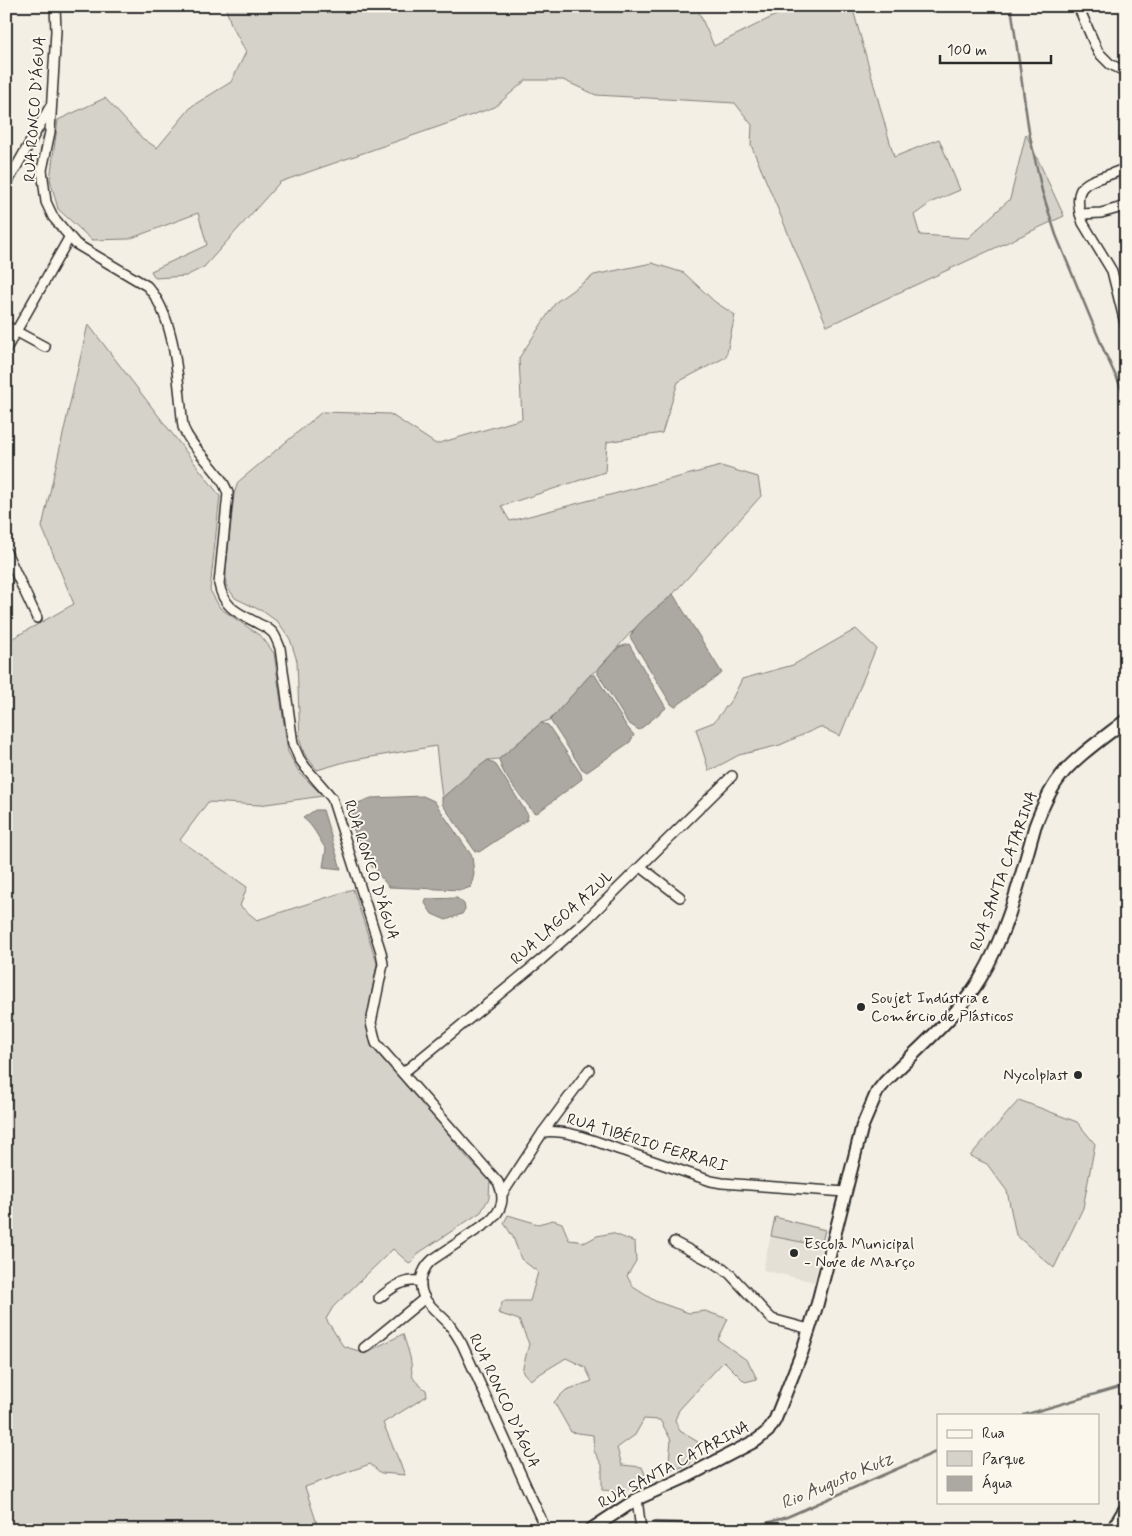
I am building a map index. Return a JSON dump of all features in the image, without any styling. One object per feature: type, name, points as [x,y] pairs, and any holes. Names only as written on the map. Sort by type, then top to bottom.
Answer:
[{"type":"highway","points":[[1115,1530],[1126,1512]]},
{"type":"street","name":"RUA RONCO D’ÁGUA","points":[[55,6],[56,31],[50,132],[42,170],[44,193],[49,210],[69,238],[90,253],[147,286],[153,292],[162,310],[174,358],[183,427],[187,438],[225,484],[228,493],[218,584],[220,592],[229,607],[267,628],[277,639],[280,648],[293,744],[306,768],[332,798],[381,952],[383,964],[371,1023],[372,1034],[376,1043],[498,1182],[503,1193]]},
{"type":"street","points":[[1078,6],[1098,52],[1110,64],[1126,72]]},
{"type":"street","points":[[6,185],[52,104]]},
{"type":"street","points":[[1126,168],[1088,182],[1080,189],[1078,196],[1083,223],[1112,271],[1126,327]]},
{"type":"street","points":[[1080,214],[1101,213],[1126,206]]},
{"type":"street","points":[[6,349],[69,238]]},
{"type":"street","points":[[6,326],[45,347]]},
{"type":"street","points":[[6,552],[38,618]]},
{"type":"street","name":"RUA SANTA CATARINA","points":[[590,1530],[637,1499],[742,1449],[768,1431],[785,1398],[809,1329],[862,1127],[877,1092],[946,1021],[980,980],[1001,934],[1041,809],[1061,774],[1126,720]]},
{"type":"street","name":"RUA LAGOA AZUL","points":[[403,1073],[541,960],[584,922],[732,776]]},
{"type":"street","points":[[640,867],[680,897]]},
{"type":"street","points":[[543,1132],[589,1070]]},
{"type":"street","name":"RUA TIBÉRIO FERRARI","points":[[503,1193],[543,1132],[561,1131],[722,1183],[845,1192]]},
{"type":"street","points":[[379,1298],[401,1282],[421,1281],[425,1266],[498,1214],[502,1206],[503,1193]]},
{"type":"street","points":[[674,1242],[730,1274],[772,1318],[809,1329]]},
{"type":"street","name":"RUA RONCO D’ÁGUA","points":[[421,1281],[425,1298],[448,1323],[462,1344],[546,1530]]},
{"type":"street","points":[[364,1348],[425,1298]]},
{"type":"street","points":[[637,1499],[641,1530]]},
{"type":"shaded area","name":"Escola Municipal - Nove de Março","points":[[775,1217],[826,1229],[814,1282],[763,1270]]},
{"type":"green space","points":[[225,6],[696,6],[714,46],[794,6],[852,6],[894,157],[939,139],[960,190],[932,202],[914,215],[920,235],[968,238],[1010,199],[1026,134],[1064,216],[827,326],[751,145],[752,125],[735,103],[596,95],[563,80],[526,80],[495,107],[280,182],[204,267],[186,276],[155,278],[151,271],[207,245],[198,213],[129,239],[92,240],[58,209],[50,179],[58,120],[105,98],[142,138],[157,148],[192,106],[231,82],[246,52],[231,24]]},
{"type":"green space","points":[[652,263],[684,273],[715,302],[735,315],[726,357],[678,382],[662,433],[607,442],[605,472],[501,506],[510,521],[721,466],[758,477],[761,496],[673,594],[632,631],[550,720],[541,723],[499,759],[488,760],[442,798],[436,746],[348,761],[317,770],[304,753],[300,741],[297,661],[290,639],[279,623],[264,612],[235,598],[226,585],[234,494],[238,482],[322,412],[390,414],[436,444],[522,419],[519,358],[556,302],[594,275]]},
{"type":"green space","points":[[88,324],[220,496],[210,590],[220,608],[262,637],[274,653],[288,752],[299,772],[323,796],[259,805],[208,802],[180,840],[247,887],[240,906],[257,920],[353,889],[377,963],[366,1024],[372,1047],[442,1126],[469,1160],[490,1179],[489,1198],[481,1212],[420,1252],[410,1264],[393,1249],[333,1307],[326,1319],[343,1346],[365,1353],[403,1334],[410,1357],[412,1375],[416,1382],[426,1390],[427,1396],[383,1423],[405,1475],[381,1473],[370,1464],[305,1487],[319,1530],[6,1530],[6,646],[13,638],[74,604],[42,527]]},
{"type":"green space","points":[[856,629],[876,648],[840,736],[820,727],[780,745],[739,755],[709,771],[696,729],[714,722],[732,699],[742,679],[793,665]]},
{"type":"green space","points":[[1019,1100],[1077,1122],[1095,1144],[1083,1208],[1054,1268],[1016,1235],[1007,1191],[987,1164],[970,1156]]},
{"type":"green space","points":[[508,1215],[538,1224],[553,1220],[562,1223],[569,1240],[586,1242],[597,1236],[612,1233],[635,1242],[636,1261],[627,1276],[633,1287],[655,1301],[689,1313],[705,1311],[728,1319],[718,1340],[748,1361],[757,1379],[745,1382],[724,1361],[679,1410],[675,1420],[680,1431],[698,1442],[690,1464],[668,1470],[671,1440],[660,1420],[644,1419],[635,1435],[617,1448],[622,1465],[642,1467],[645,1474],[625,1492],[602,1490],[602,1465],[594,1451],[593,1435],[571,1432],[554,1402],[566,1390],[592,1381],[585,1367],[566,1358],[530,1380],[522,1371],[529,1344],[519,1320],[498,1313],[503,1301],[530,1301],[538,1272],[521,1259],[513,1237],[504,1223]]},
{"type":"green space","points":[[775,1217],[825,1230],[821,1246],[771,1236]]},
{"type":"water","points":[[673,594],[722,673],[675,707],[671,704],[630,637],[644,619]]},
{"type":"water","points":[[629,644],[666,708],[639,730],[628,723],[598,674],[598,669],[619,647]]},
{"type":"water","points":[[590,675],[595,675],[627,727],[634,735],[630,742],[587,772],[582,769],[550,720]]},
{"type":"water","points":[[541,723],[548,725],[581,774],[582,779],[537,813],[533,812],[513,786],[504,772],[499,759]]},
{"type":"water","points":[[488,760],[496,765],[528,815],[527,820],[479,852],[475,851],[442,804],[442,798]]},
{"type":"water","points":[[423,796],[434,801],[472,856],[474,874],[471,887],[462,890],[389,887],[364,857],[348,814],[353,805],[371,798]]},
{"type":"water","points":[[315,810],[323,810],[341,869],[323,867],[326,849],[313,828],[303,818]]},
{"type":"water","points":[[457,898],[464,904],[465,909],[462,914],[446,920],[432,914],[425,903],[426,899]]},
{"type":"waterway","points":[[1011,6],[1029,132],[1042,191],[1056,235],[1105,353],[1126,398]]},
{"type":"waterway","name":"Rio Augusto Kutz","points":[[1027,1414],[1126,1385]]},
{"type":"waterway","name":"Rio Augusto Kutz","points":[[654,1522],[756,1526],[787,1517],[937,1451]]},
{"type":"place","name":"Soujet Indústria e Comércio de Plásticos","points":[[861,1007]]},
{"type":"place","name":"Nycolplast","points":[[1078,1075]]},
{"type":"place","name":"Escola Municipal - Nove de Março","points":[[794,1253]]}]
